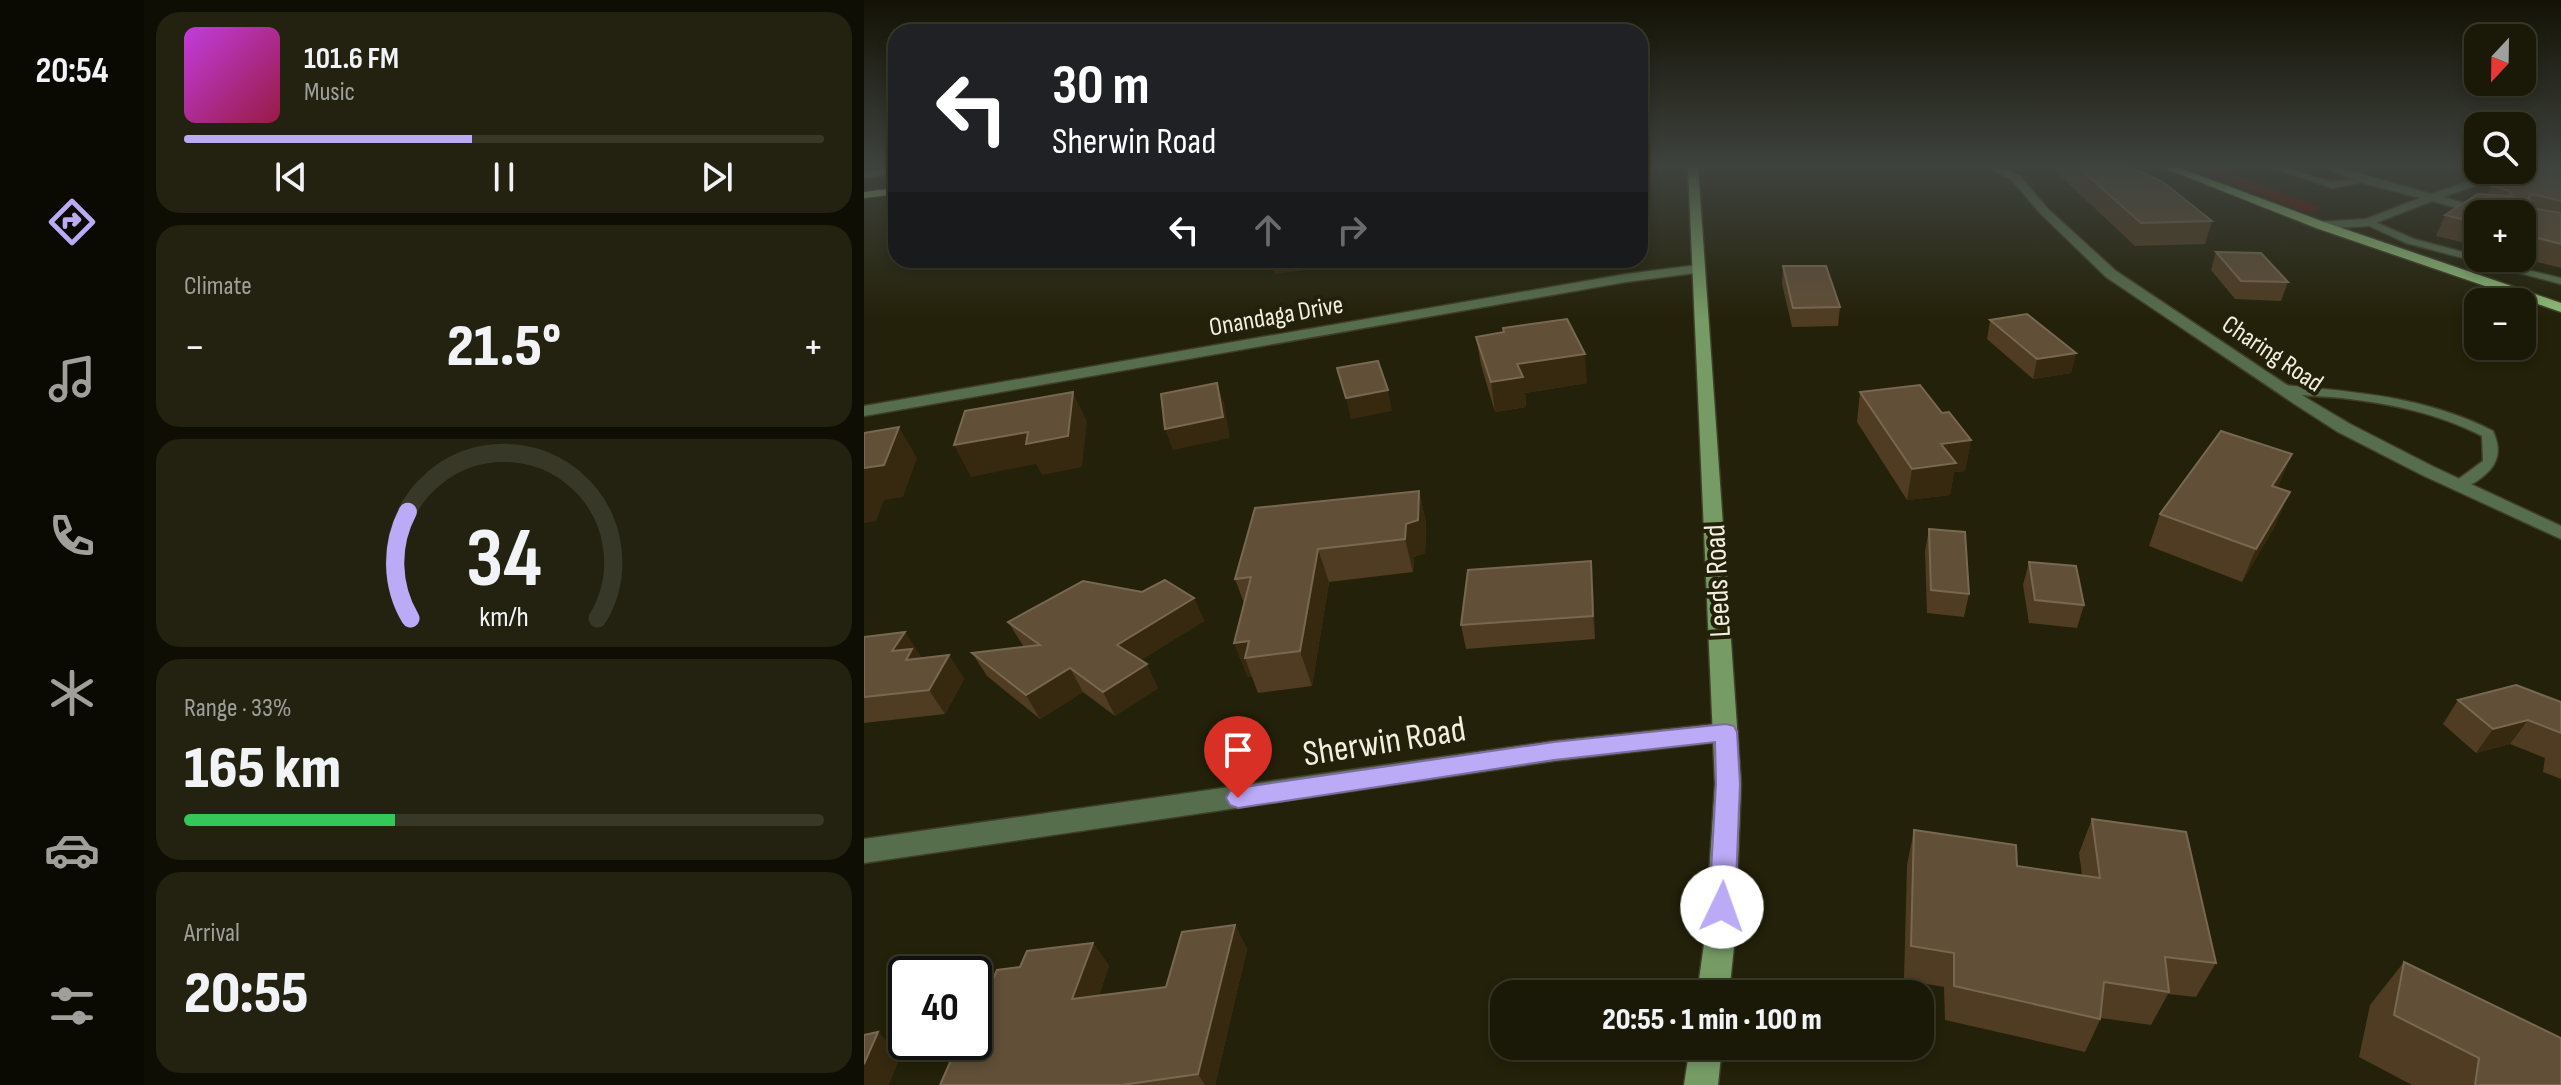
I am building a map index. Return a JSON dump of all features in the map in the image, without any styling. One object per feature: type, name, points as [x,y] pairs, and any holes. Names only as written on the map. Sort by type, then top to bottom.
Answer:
[{"type":"main road","points":[[2301,218],[2561,308]]},
{"type":"street","name":"Leeds Road","points":[[1695,218],[1728,784],[1715,980]]},
{"type":"street","name":"Charing Road","points":[[2051,218],[2111,274],[2344,428],[2458,486],[2561,533]]},
{"type":"street","points":[[2320,225],[2368,222],[2380,218]]},
{"type":"street","name":"Onandaga Drive","points":[[864,411],[1626,278],[1698,269]]},
{"type":"street","name":"Sherwin Road","points":[[864,851],[1554,751],[1726,732]]},
{"type":"street","points":[[1701,1085],[1704,1060]]},
{"type":"lane","points":[[2368,222],[2410,241],[2561,281]]},
{"type":"lane","points":[[2283,389],[2414,404],[2461,418],[2488,434],[2494,453],[2489,466],[2458,486]]},
{"type":"building","points":[[2135,218],[2208,218],[2212,221],[2141,223]]},
{"type":"building","points":[[2536,218],[2561,218],[2561,244],[2536,238]]},
{"type":"building","points":[[2216,252],[2261,253],[2288,282],[2241,281]]},
{"type":"building","points":[[1783,266],[1826,266],[1840,307],[1793,308]]},
{"type":"building","points":[[2027,314],[2076,353],[2037,359],[1990,320]]},
{"type":"building","points":[[1567,319],[1585,354],[1517,364],[1523,377],[1491,382],[1476,337],[1504,332],[1503,328]]},
{"type":"building","points":[[1378,361],[1388,390],[1346,398],[1337,368]]},
{"type":"building","points":[[1217,383],[1223,417],[1165,429],[1161,394]]},
{"type":"building","points":[[1920,385],[1942,413],[1949,412],[1971,440],[1941,444],[1956,463],[1912,469],[1860,392]]},
{"type":"building","points":[[1073,392],[1068,436],[1026,444],[1028,432],[954,445],[965,411]]},
{"type":"building","points":[[899,427],[884,465],[864,468],[864,433]]},
{"type":"building","points":[[2221,431],[2292,454],[2272,486],[2290,492],[2256,549],[2160,514]]},
{"type":"building","points":[[1419,491],[1418,520],[1406,524],[1405,539],[1318,549],[1300,651],[1245,658],[1249,641],[1234,643],[1251,577],[1235,579],[1255,508]]},
{"type":"building","points":[[1929,529],[1965,532],[1969,594],[1931,590]]},
{"type":"building","points":[[1591,561],[1593,616],[1461,625],[1468,570]]},
{"type":"building","points":[[2029,562],[2076,566],[2084,605],[2035,600]]},
{"type":"building","points":[[1165,580],[1194,598],[1117,645],[1147,664],[1103,692],[1070,668],[1026,695],[972,653],[1040,645],[1008,622],[1083,581],[1142,592]]},
{"type":"building","points":[[905,632],[892,651],[912,649],[906,660],[949,655],[929,690],[864,697],[864,637]]},
{"type":"building","points":[[2516,685],[2561,702],[2561,733],[2528,720],[2493,729],[2458,700]]},
{"type":"building","points":[[2092,819],[2186,832],[2216,963],[2165,957],[2169,992],[2104,982],[2100,1019],[1954,986],[1954,953],[1911,946],[1914,830],[2016,845],[2017,866],[2100,878]]},
{"type":"building","points":[[1235,925],[1198,1074],[1122,1085],[940,1085],[951,1060],[992,1060],[992,981],[997,970],[1020,967],[1027,951],[1093,943],[1072,999],[1166,987],[1182,932]]},
{"type":"building","points":[[2404,962],[2561,1038],[2561,1085],[2475,1085],[2479,1058],[2394,1015]]},
{"type":"building","points":[[878,1032],[864,1064],[864,1035]]},
{"type":"route","points":[[1238,798],[1554,751],[1726,732],[1728,784],[1722,907]]}]
